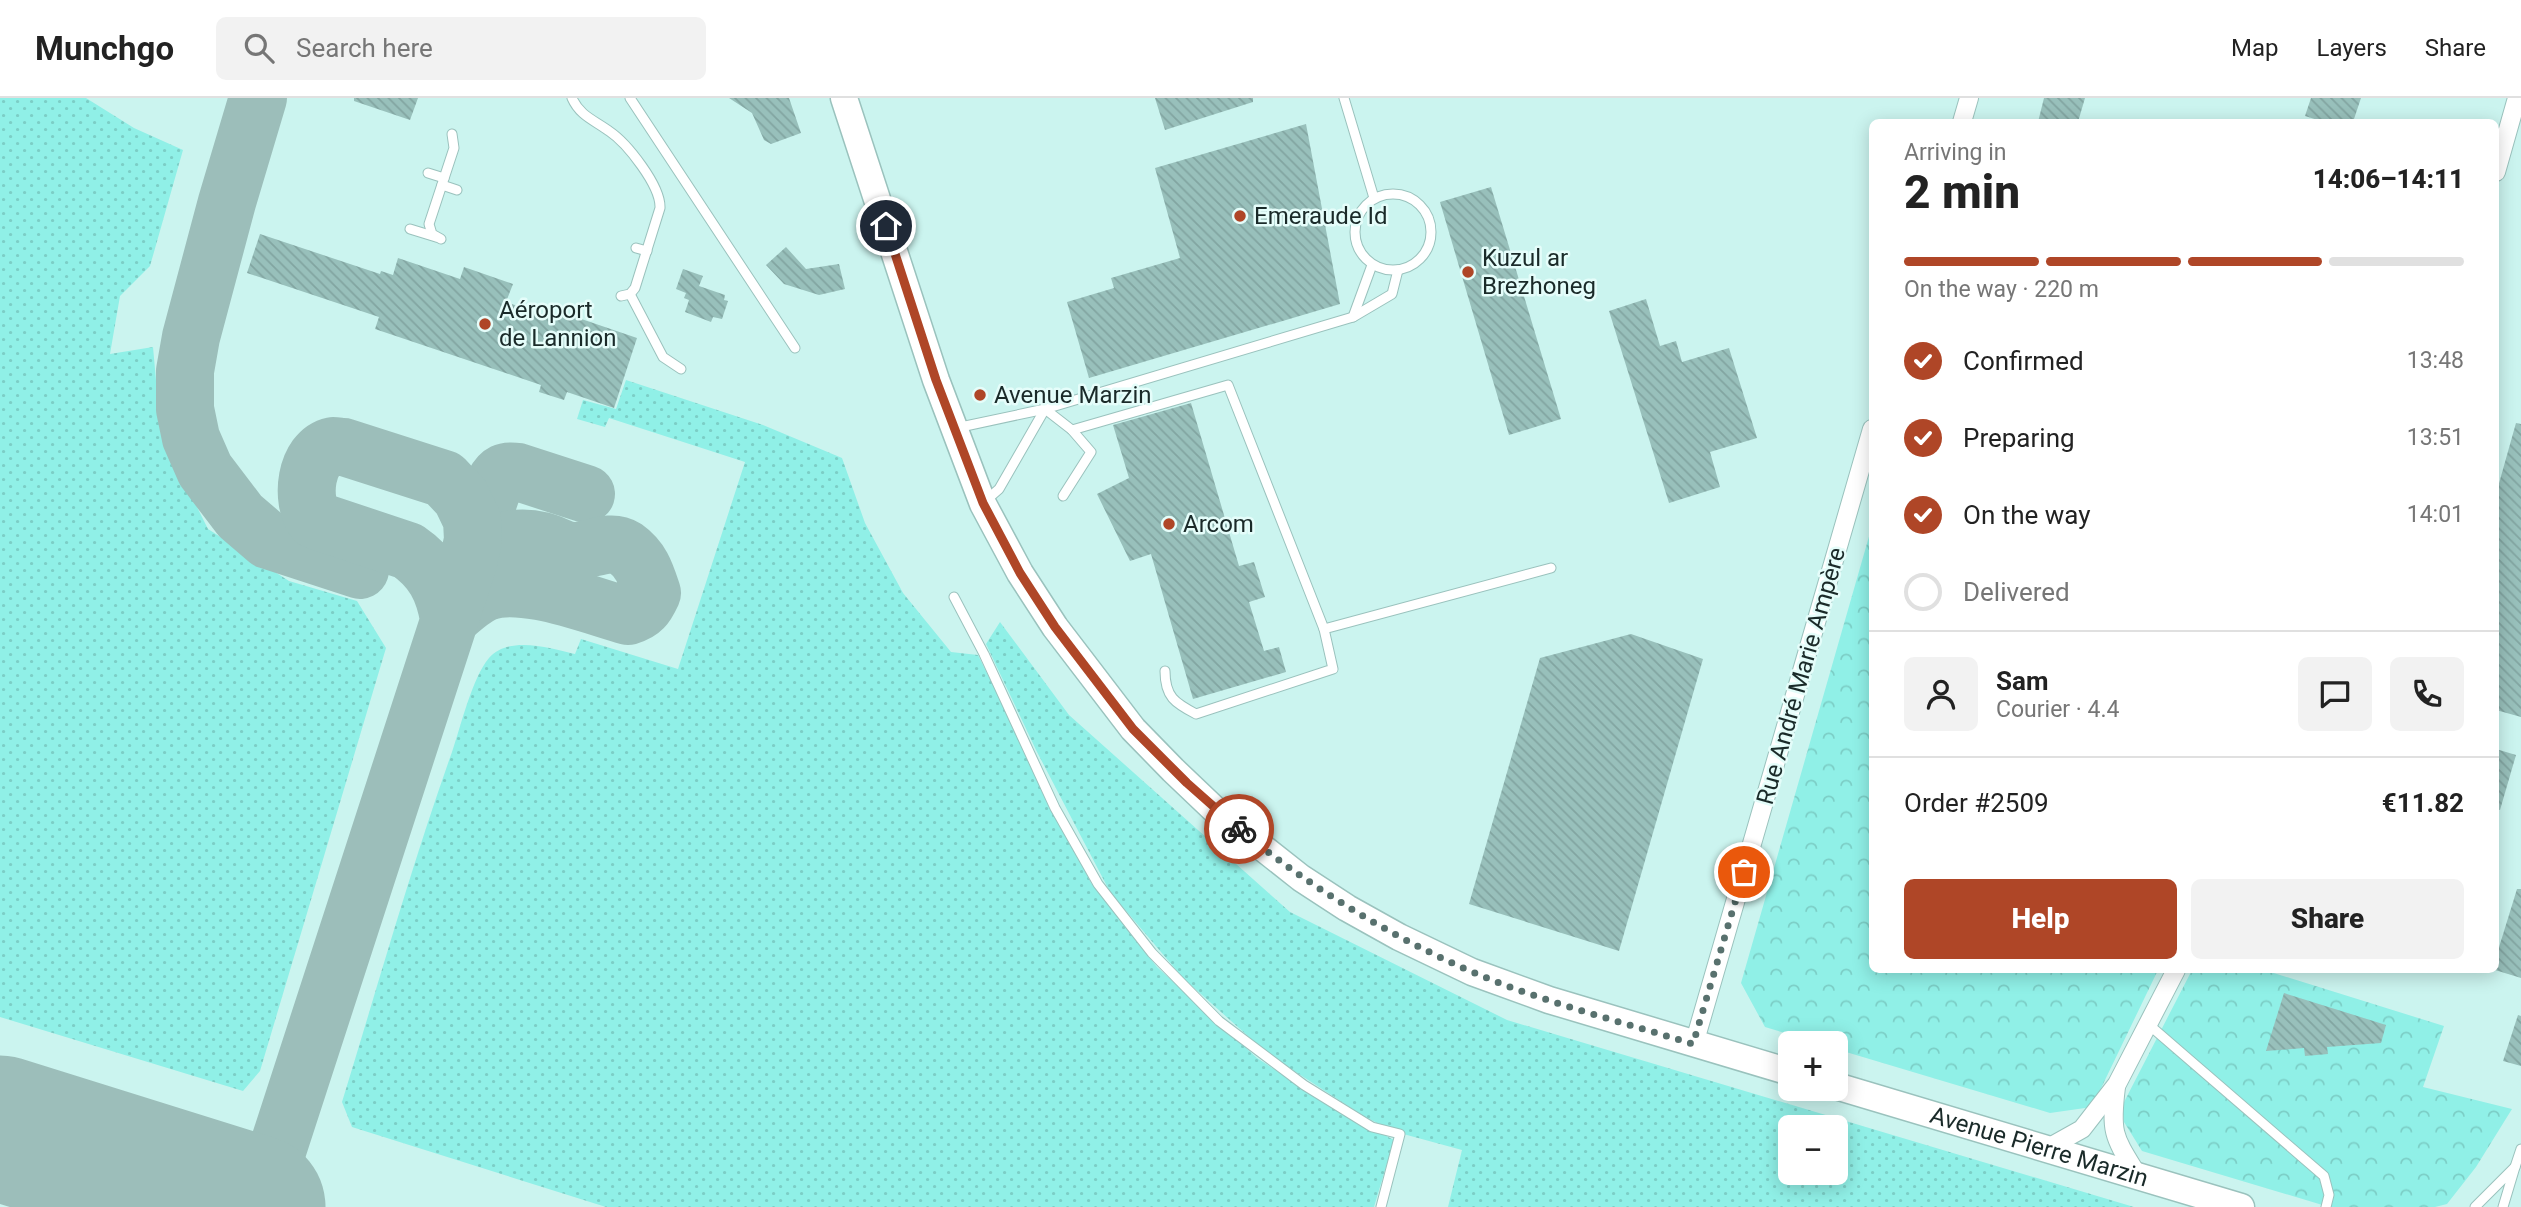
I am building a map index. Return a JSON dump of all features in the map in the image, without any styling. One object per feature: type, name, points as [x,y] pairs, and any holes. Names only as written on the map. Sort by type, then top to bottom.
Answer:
[{"type":"main road","points":[[844,98],[936,380],[983,503],[1020,573],[1055,627],[1133,729],[1215,810],[1301,878],[1389,931],[1472,972],[1549,1000],[1778,1069]]},
{"type":"main road","name":"Avenue Pierre Marzin","points":[[1848,1090],[2241,1207]]},
{"type":"street","points":[[1963,119],[1969,98]]},
{"type":"street","points":[[2499,161],[2516,98]]},
{"type":"street","name":"Rue André Marie Ampère","points":[[1693,1044],[1869,439]]},
{"type":"street","points":[[2048,1148],[2081,1129],[2117,1084],[2174,973]]},
{"type":"street","points":[[2117,1084],[2113,1129],[2117,1142],[2138,1176]]},
{"type":"lane","points":[[572,98],[586,118],[609,130],[653,182],[655,199],[660,208],[635,288],[625,295],[663,357],[681,369]]},
{"type":"lane","points":[[630,98],[795,348]]},
{"type":"lane","points":[[1344,98],[1374,198]]},
{"type":"lane","points":[[597,127],[609,130]]},
{"type":"lane","points":[[410,229],[441,239],[432,234],[429,224],[454,148],[452,134],[461,136]]},
{"type":"lane","points":[[428,173],[457,190]]},
{"type":"lane","points":[[1386,194],[1410,197],[1420,204],[1431,226],[1431,238],[1420,259],[1410,267],[1385,270],[1372,265],[1362,256],[1356,244],[1356,218],[1363,206],[1374,198],[1386,194]]},
{"type":"lane","points":[[636,248],[647,251]]},
{"type":"lane","points":[[1353,317],[1372,265]]},
{"type":"lane","points":[[954,428],[1045,409],[1353,317],[1392,294],[1398,270]]},
{"type":"lane","points":[[1072,430],[1228,385],[1324,629],[1333,669],[1196,714],[1176,703],[1166,687],[1166,671]]},
{"type":"lane","points":[[1045,409],[1072,430],[1091,452],[1063,496]]},
{"type":"lane","points":[[983,503],[999,489],[1045,409]]},
{"type":"lane","points":[[1324,629],[1551,568]]},
{"type":"lane","points":[[954,597],[990,666],[1055,808],[1098,884],[1152,953],[1219,1021],[1304,1085],[1372,1127],[1400,1134],[1381,1207]]},
{"type":"lane","points":[[2147,1023],[2324,1176],[2329,1195],[2326,1207]]},
{"type":"lane","points":[[2503,1207],[2521,1149]]},
{"type":"lane","points":[[2475,1207],[2515,1167]]},
{"type":"green space","points":[[0,98],[86,98],[134,128],[183,150],[150,266],[120,296],[110,354],[153,347],[161,435],[208,529],[289,581],[357,601],[386,648],[260,1071],[243,1091],[0,1017]]},
{"type":"green space","points":[[626,380],[763,425],[842,458],[865,523],[903,593],[951,652],[978,655],[1091,883],[1157,967],[1257,1058],[1340,1112],[1394,1140],[1374,1207],[606,1207],[352,1127],[342,1102],[437,795],[477,677],[489,658],[497,651],[518,645],[575,654],[581,639],[678,669],[745,462],[609,418],[605,427],[577,419],[583,400],[616,409]]},
{"type":"green space","points":[[1869,536],[1869,973],[2157,973],[2092,1107],[2050,1113],[1848,1053],[1848,1031],[1778,1031],[1765,1027],[1741,983]]},
{"type":"green space","points":[[1000,622],[1069,715],[1290,912],[1507,1020],[1826,1115],[1778,1115],[1778,1185],[1848,1185],[1848,1122],[2134,1207],[1448,1207],[1462,1150],[1396,1132],[1365,1117],[1268,1054],[1183,978],[1110,892],[1036,750],[986,644]]},
{"type":"green space","points":[[2190,973],[2274,973],[2444,1026],[2423,1087],[2512,1109],[2476,1167],[2447,1204],[2435,1207],[2329,1207],[2142,1151],[2124,1122],[2122,1106]]},
{"type":"building","points":[[354,98],[418,98],[410,120],[354,101]]},
{"type":"building","points":[[729,98],[789,98],[801,133],[771,144],[764,140],[752,113]]},
{"type":"building","points":[[1155,98],[1253,98],[1253,102],[1165,130]]},
{"type":"building","points":[[2044,98],[2085,98],[2079,119],[2039,119]]},
{"type":"building","points":[[2311,98],[2361,98],[2354,119],[2314,119],[2305,116]]},
{"type":"building","name":"Emeraude Id","points":[[1306,124],[1340,304],[1089,378],[1067,302],[1114,288],[1111,278],[1180,258],[1155,168]]},
{"type":"building","points":[[1491,187],[1561,419],[1509,435],[1440,202]]},
{"type":"building","name":"Aéroport de Lannion","points":[[260,234],[380,274],[381,271],[393,275],[398,258],[460,279],[464,267],[513,284],[506,302],[555,318],[558,311],[637,338],[614,408],[567,392],[564,400],[539,392],[541,385],[375,329],[379,317],[247,273]]},
{"type":"building","points":[[786,247],[806,269],[839,264],[845,289],[819,295],[784,284],[766,265]]},
{"type":"building","points":[[683,269],[703,276],[699,286],[725,295],[724,300],[728,301],[722,319],[713,317],[711,322],[685,312],[689,300],[684,298],[686,293],[676,289]]},
{"type":"building","points":[[1646,299],[1660,346],[1676,341],[1682,362],[1729,348],[1757,438],[1710,452],[1720,487],[1669,503],[1609,311]]},
{"type":"building","name":"Arcom","points":[[1191,403],[1239,566],[1254,562],[1265,597],[1249,602],[1264,651],[1279,647],[1286,672],[1193,699],[1151,554],[1130,561],[1097,494],[1129,478],[1113,425]]},
{"type":"building","points":[[2516,423],[2521,424],[2521,717],[2499,711],[2499,483]]},
{"type":"building","points":[[1631,634],[1703,659],[1619,951],[1469,904],[1540,658]]},
{"type":"building","points":[[2499,750],[2516,755],[2499,810]]},
{"type":"building","points":[[2517,889],[2521,889],[2521,978],[2499,971],[2499,947]]},
{"type":"building","points":[[2284,993],[2386,1025],[2381,1043],[2327,1047],[2328,1054],[2305,1056],[2304,1048],[2266,1051]]},
{"type":"building","points":[[2518,1015],[2521,1016],[2521,1066],[2503,1061]]},
{"type":"taxiway","points":[[258,98],[191,337],[185,371],[185,409],[191,438],[205,470],[240,516],[268,540],[360,570]]},
{"type":"taxiway","points":[[195,1189],[222,1190],[243,1185],[260,1173],[277,1151],[468,563],[473,540],[472,520],[461,497],[444,479],[344,447],[333,446],[324,450],[316,457],[308,478],[308,501],[315,520],[408,551],[436,580],[449,619]]},
{"type":"taxiway","points":[[471,553],[494,484],[503,473],[518,472],[586,494]]},
{"type":"taxiway","points":[[449,619],[479,595],[499,589],[516,588],[556,595],[628,616],[643,608],[652,593],[639,563],[619,545],[572,551],[531,539],[511,540],[493,545],[468,563]]},
{"type":"runway","points":[[0,1128],[253,1207]]},
{"type":"way so far","points":[[1239,829],[1301,878],[1347,908],[1399,937],[1472,972],[1549,1000],[1693,1044],[1744,872]]},
{"type":"place","name":"Emeraude Id","points":[[1240,216]]},
{"type":"place","name":"Kuzul ar Brezhoneg","points":[[1468,272]]},
{"type":"place","name":"Aéroport de Lannion","points":[[485,324]]},
{"type":"place","name":"Avenue Marzin","points":[[980,395]]},
{"type":"place","name":"Arcom","points":[[1169,524]]},
{"type":"route","points":[[886,226],[936,380],[983,503],[1020,573],[1055,627],[1133,729],[1172,770],[1239,829]]}]
